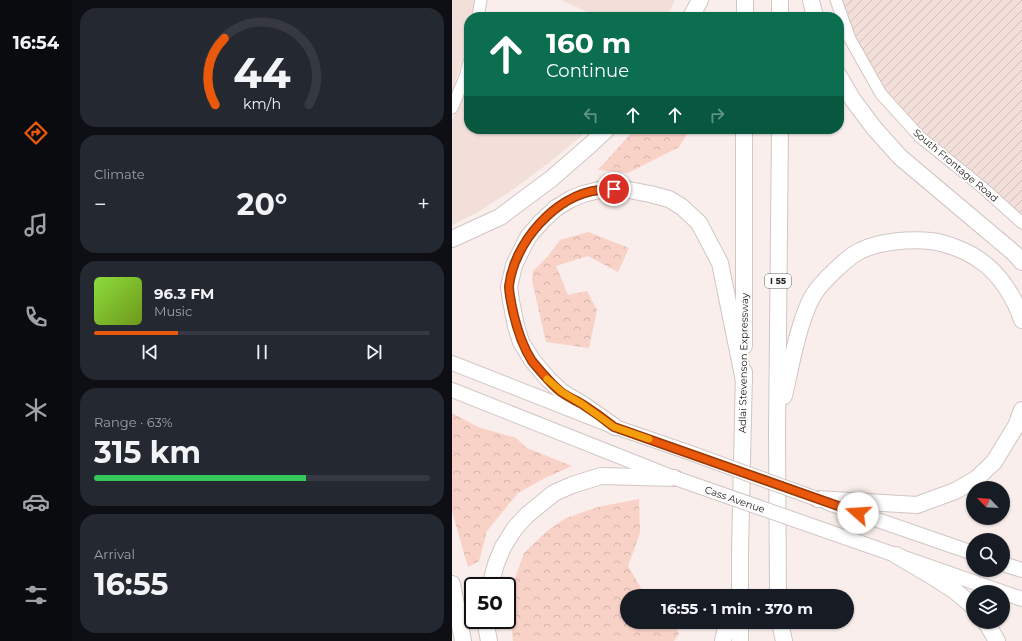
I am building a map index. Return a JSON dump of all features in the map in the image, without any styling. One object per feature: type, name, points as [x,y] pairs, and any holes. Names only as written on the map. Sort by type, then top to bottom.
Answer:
[{"type":"highway","points":[[694,12],[700,0]]},
{"type":"highway","points":[[745,0],[745,12]]},
{"type":"highway","points":[[780,0],[780,12]]},
{"type":"highway","points":[[811,0],[814,12]]},
{"type":"highway","points":[[844,85],[853,100],[874,128],[900,157],[1014,253],[1022,262]]},
{"type":"highway","points":[[452,239],[500,217],[551,179],[602,134]]},
{"type":"highway","name":"Adlai Stevenson Expressway","points":[[740,589],[744,381],[744,134]]},
{"type":"highway","name":"I 55","points":[[778,589],[777,433],[780,134]]},
{"type":"highway","points":[[614,427],[582,404],[562,392],[548,379],[532,360],[521,342],[516,326],[509,287],[514,265],[528,237],[556,208],[583,194],[598,190],[614,189],[650,194],[668,199],[682,207],[699,223],[720,263],[744,381]]},
{"type":"highway","points":[[777,433],[796,341],[805,313],[814,294],[831,274],[859,251],[877,245],[913,241],[932,241],[957,248],[982,262],[998,277],[1011,295],[1022,320]]},
{"type":"highway","points":[[817,499],[918,505],[954,491],[976,479],[994,462],[1016,426],[1022,410]]},
{"type":"highway","points":[[492,577],[503,547],[515,528],[554,493],[572,485],[601,476],[675,478]]},
{"type":"highway","points":[[733,589],[740,552]]},
{"type":"highway","points":[[896,555],[955,591],[966,600]]},
{"type":"highway","points":[[452,584],[463,641]]},
{"type":"highway","points":[[487,629],[489,641]]},
{"type":"highway","points":[[723,641],[726,629]]},
{"type":"highway","points":[[740,629],[740,641]]},
{"type":"highway","points":[[777,641],[778,629]]},
{"type":"highway","points":[[781,629],[784,641]]},
{"type":"highway","points":[[990,629],[997,641]]},
{"type":"main road","points":[[452,363],[614,427],[966,551]]},
{"type":"main road","name":"Cass Avenue","points":[[452,390],[675,478],[1022,598]]},
{"type":"main road","points":[[1010,566],[1022,570]]},
{"type":"street","points":[[479,12],[481,0]]},
{"type":"street","name":"South Frontage Road","points":[[836,0],[840,12]]},
{"type":"street","name":"South Frontage Road","points":[[844,22],[850,39],[881,94],[920,137],[982,187],[1022,223]]},
{"type":"street","points":[[452,108],[464,80]]},
{"type":"shaded area","points":[[452,0],[475,0],[473,12],[464,12],[464,55],[452,92]]},
{"type":"shaded area","points":[[561,0],[675,0],[669,12],[588,12]]},
{"type":"shaded area","points":[[842,0],[1022,0],[1022,216],[923,132],[884,91],[852,33]]},
{"type":"shaded area","points":[[464,94],[464,134],[583,134],[550,162],[508,193],[476,213],[452,225],[452,120]]},
{"type":"green space","points":[[630,134],[687,134],[679,147],[628,173],[598,170]]},
{"type":"green space","points":[[588,232],[629,248],[618,272],[588,256],[556,266],[568,295],[587,291],[597,310],[589,348],[546,342],[532,281],[533,271],[548,256],[560,240]]},
{"type":"green space","points":[[452,413],[478,427],[516,438],[527,448],[572,466],[545,478],[518,493],[487,531],[479,561],[468,567],[452,512]]},
{"type":"green space","points":[[639,499],[640,533],[628,566],[641,589],[620,589],[620,629],[677,629],[679,634],[674,641],[513,641],[512,629],[516,629],[515,577],[524,553],[547,531],[566,518],[598,507]]},
{"type":"slow traffic","points":[[547,379],[562,392],[582,404],[614,427],[649,439]]},
{"type":"route","points":[[614,189],[598,190],[583,194],[556,208],[528,237],[520,252],[514,265],[509,287],[518,334],[532,360],[548,379],[562,392],[582,404],[614,427],[858,513]]}]
